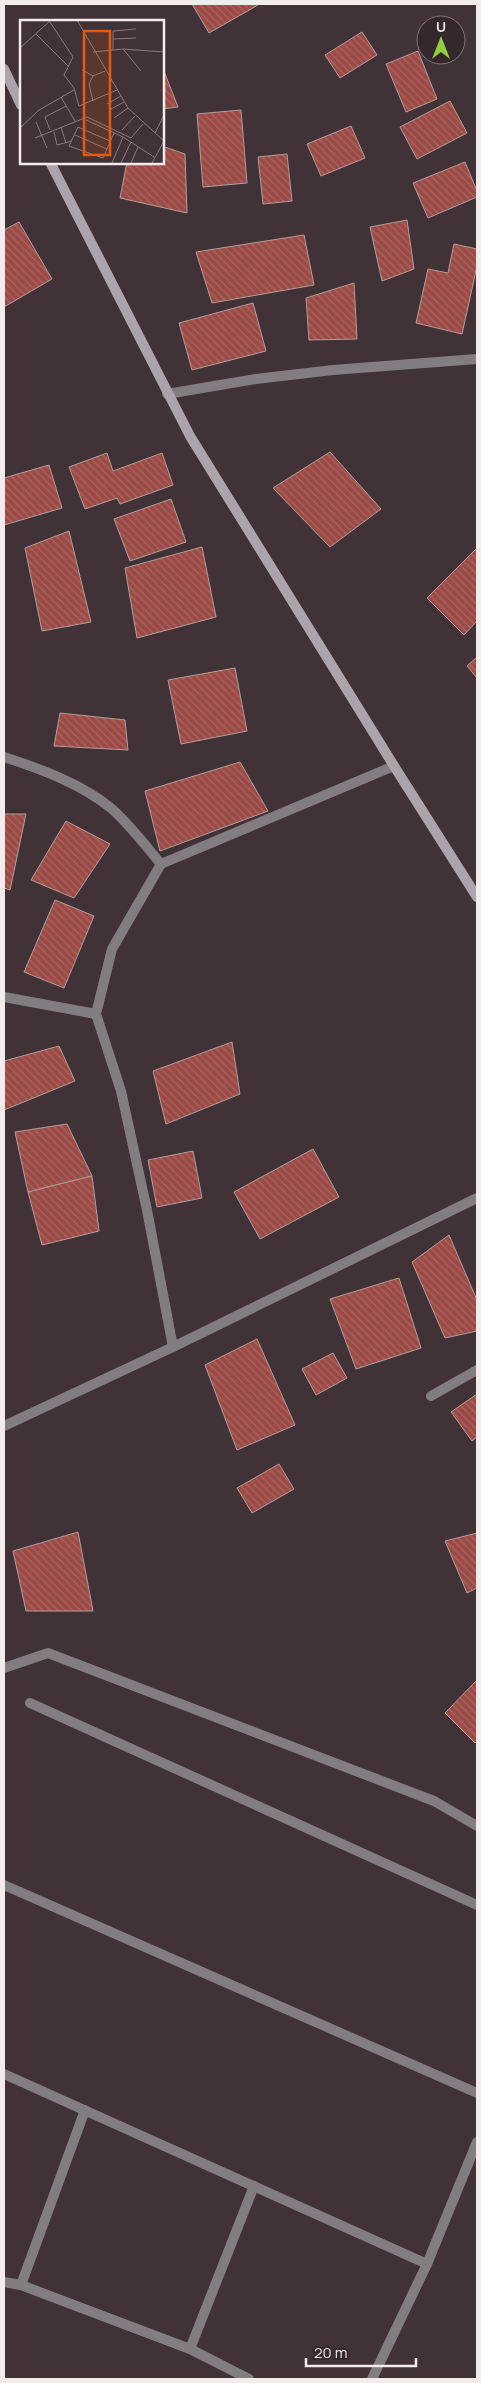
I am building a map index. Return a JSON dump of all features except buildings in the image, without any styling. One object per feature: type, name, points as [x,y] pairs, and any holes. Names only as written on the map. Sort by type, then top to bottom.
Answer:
[{"type":"street","points":[[4,69],[20,103]]},
{"type":"street","points":[[51,164],[190,436],[477,897]]},
{"type":"street","points":[[167,394],[256,379],[333,370],[477,359]]},
{"type":"street","points":[[4,757],[76,786],[111,809],[135,833],[161,864]]},
{"type":"street","points":[[173,1347],[147,1210],[123,1100],[96,1014],[112,950],[161,864],[394,766]]},
{"type":"street","points":[[4,997],[96,1014]]},
{"type":"street","points":[[4,1426],[173,1347],[477,1198]]},
{"type":"street","points":[[431,1396],[477,1370]]},
{"type":"street","points":[[4,1668],[48,1653],[434,1801],[477,1826]]},
{"type":"street","points":[[30,1703],[477,1905]]},
{"type":"street","points":[[4,1885],[477,2093]]},
{"type":"street","points":[[4,2074],[427,2264]]},
{"type":"street","points":[[21,2285],[85,2110]]},
{"type":"street","points":[[372,2379],[427,2264],[477,2142]]},
{"type":"street","points":[[190,2349],[254,2186]]},
{"type":"street","points":[[4,2282],[21,2285],[190,2349],[248,2379]]}]
